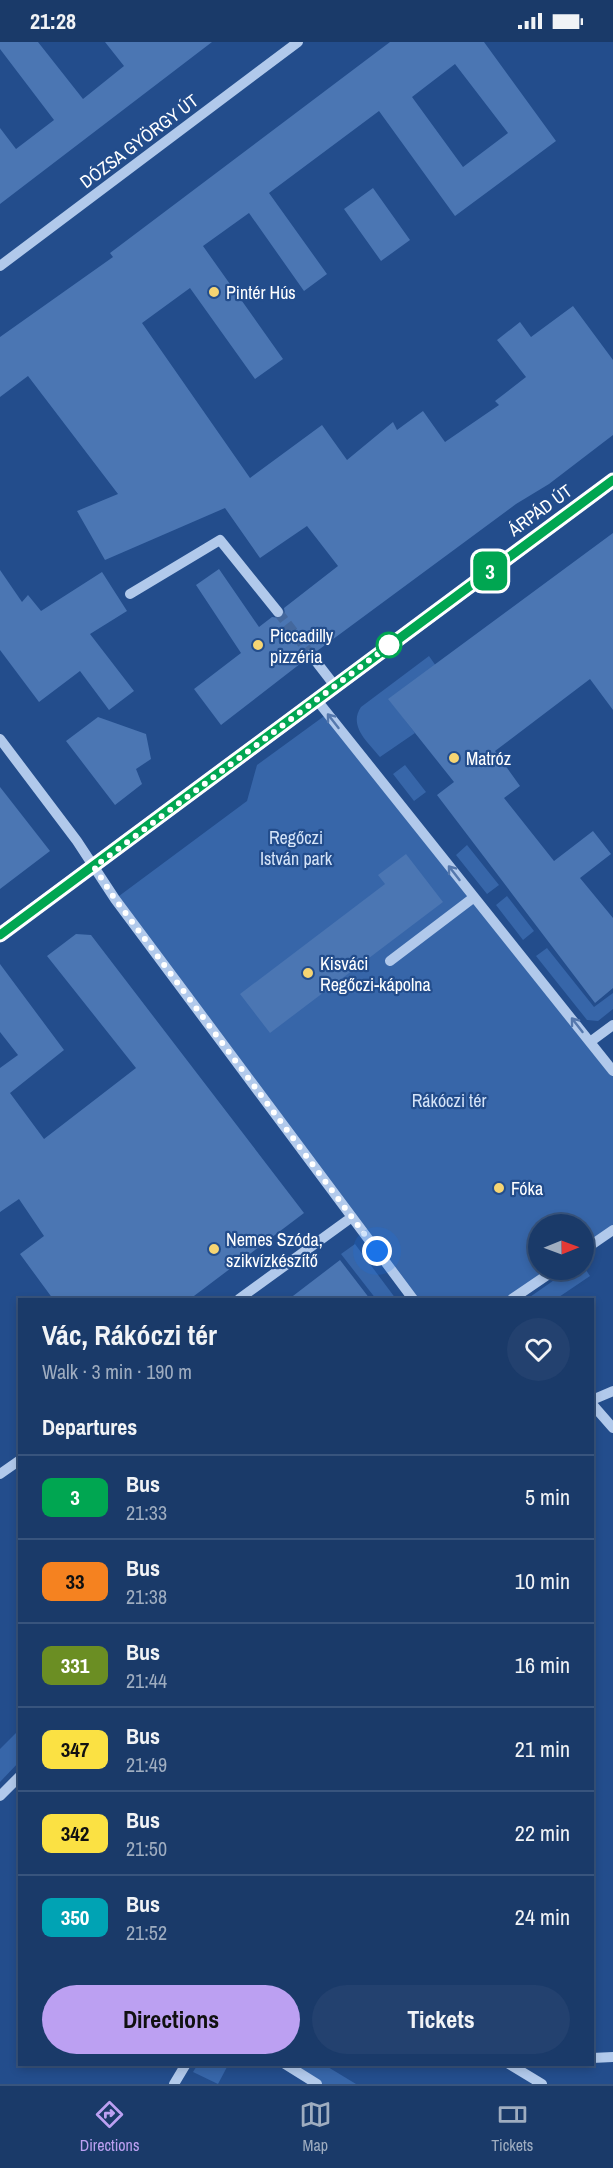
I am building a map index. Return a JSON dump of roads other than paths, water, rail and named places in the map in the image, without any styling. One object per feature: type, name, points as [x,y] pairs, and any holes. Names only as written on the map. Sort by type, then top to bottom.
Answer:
[{"type":"main road","name":"ÁRPÁD ÚT","points":[[316,699],[613,480]]},
{"type":"main road","points":[[0,935],[316,699]]},
{"type":"street","name":"DÓZSA GYÖRGY ÚT","points":[[0,266],[298,42]]},
{"type":"street","points":[[130,594],[220,540],[278,612]]},
{"type":"street","points":[[312,655],[335,686]]},
{"type":"street","points":[[316,699],[613,1071]]},
{"type":"street","points":[[0,739],[115,899],[413,1298]]},
{"type":"street","points":[[390,961],[473,898]]},
{"type":"street","points":[[590,1042],[613,1025]]},
{"type":"street","points":[[241,1298],[352,1217]]},
{"type":"street","points":[[594,1243],[613,1230]]},
{"type":"street","points":[[513,1298],[540,1280]]},
{"type":"street","points":[[594,1401],[613,1391]]},
{"type":"street","points":[[594,1404],[613,1428]]},
{"type":"street","points":[[0,1474],[18,1461]]},
{"type":"street","points":[[0,1796],[18,1778]]},
{"type":"street","points":[[594,2058],[613,2056]]},
{"type":"street","points":[[174,2084],[185,2066]]},
{"type":"street","points":[[288,2066],[317,2084]]},
{"type":"street","points":[[512,2066],[542,2084]]},
{"type":"tunnel","points":[[278,612],[311,655]]},
{"type":"place","name":"Pintér Hús","points":[[214,292]]},
{"type":"place","name":"Piccadilly pizzéria","points":[[258,645]]},
{"type":"place","name":"Matróz","points":[[454,758]]},
{"type":"place","name":"Kisváci Regőczi-kápolna","points":[[308,973]]},
{"type":"place","name":"Fóka","points":[[499,1188]]},
{"type":"place","name":"Nemes Szóda, szikvízkészítő","points":[[214,1249]]},
{"type":"park label","name":"Regőczi István park","points":[[296,847]]},
{"type":"park label","name":"Rákóczi tér","points":[[449,1100]]}]
